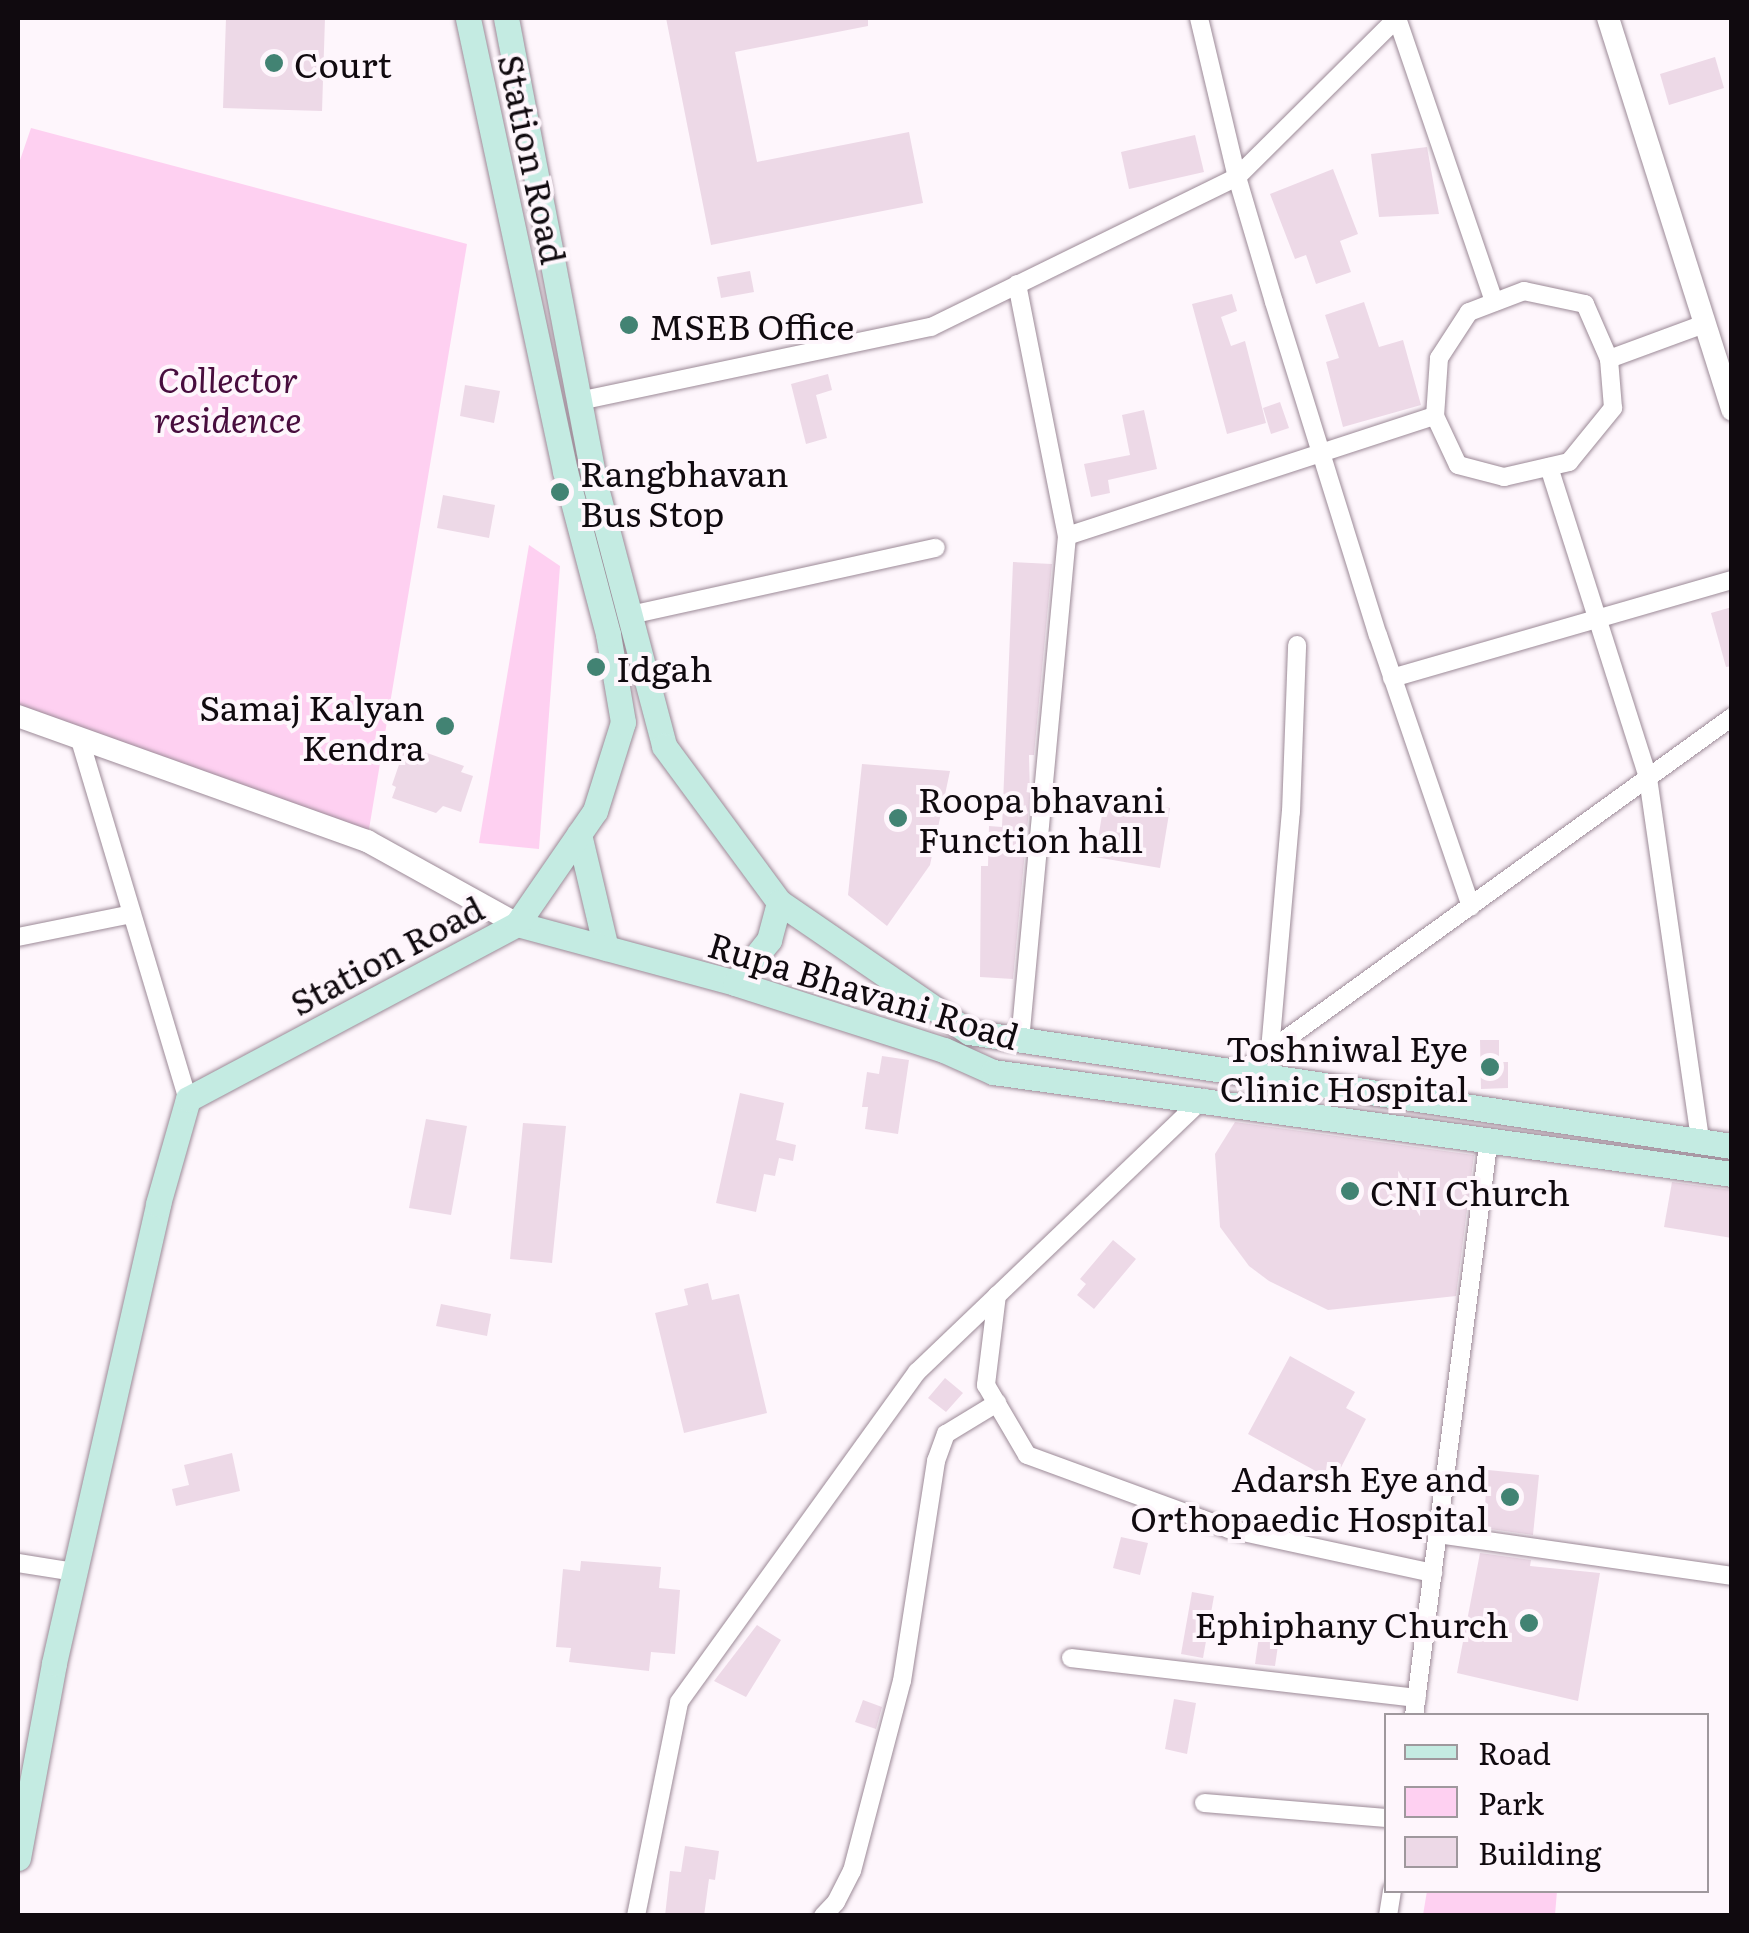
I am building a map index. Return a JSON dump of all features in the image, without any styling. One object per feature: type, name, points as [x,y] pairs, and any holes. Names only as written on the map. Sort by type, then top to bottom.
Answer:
[{"type":"main road","name":"Station Road","points":[[188,1099],[517,924],[595,811],[623,722],[608,634],[566,471],[468,18]]},
{"type":"main road","points":[[506,18],[595,484],[664,746],[779,902],[969,1032],[1244,1070],[1732,1146]]},
{"type":"main road","points":[[579,834],[606,948]]},
{"type":"main road","points":[[735,983],[769,940],[779,902]]},
{"type":"main road","name":"Rupa Bhavani Road","points":[[517,924],[735,983],[944,1050],[993,1072],[1204,1098],[1732,1174]]},
{"type":"main road","points":[[18,1858],[74,1572],[158,1204],[188,1099]]},
{"type":"street","points":[[1199,18],[1237,176],[1322,456],[1470,906]]},
{"type":"street","points":[[579,401],[930,327],[1252,167],[1397,18],[1494,302]]},
{"type":"street","points":[[1608,18],[1732,410]]},
{"type":"street","points":[[1016,284],[1067,536],[1020,1040]]},
{"type":"street","points":[[1524,291],[1585,304],[1609,359],[1613,408],[1569,462],[1504,477],[1458,465],[1435,416],[1439,358],[1468,312],[1524,291]]},
{"type":"street","points":[[1609,359],[1704,324]]},
{"type":"street","points":[[1067,536],[1435,416]]},
{"type":"street","points":[[1549,467],[1648,778],[1700,1140]]},
{"type":"street","points":[[630,615],[936,548]]},
{"type":"street","points":[[1392,678],[1732,580]]},
{"type":"street","points":[[1270,1050],[1291,812],[1298,645]]},
{"type":"street","name":"Rupa Bhavani Road","points":[[18,716],[367,841],[517,924]]},
{"type":"street","points":[[1244,1070],[1732,717]]},
{"type":"street","points":[[80,740],[188,1099]]},
{"type":"street","points":[[18,938],[132,914]]},
{"type":"street","points":[[636,1916],[679,1702],[917,1372],[1204,1098]]},
{"type":"street","points":[[1071,1658],[1415,1707],[1489,1138]]},
{"type":"street","points":[[998,1295],[986,1385],[1027,1455],[1229,1529],[1433,1573]]},
{"type":"street","points":[[823,1916],[836,1902],[852,1871],[902,1681],[936,1462],[946,1434],[997,1403]]},
{"type":"street","points":[[1438,1534],[1732,1576]]},
{"type":"street","points":[[18,1562],[74,1572]]},
{"type":"street","points":[[1204,1803],[1384,1818]]},
{"type":"green space","name":"Collector residence","points":[[31,128],[467,244],[367,841],[18,711],[18,166]]},
{"type":"green space","points":[[529,545],[560,566],[539,849],[479,843]]},
{"type":"green space","points":[[1427,1893],[1557,1893],[1555,1915],[1423,1915]]},
{"type":"building","name":"Court","points":[[226,18],[325,18],[322,111],[223,108]]},
{"type":"building","points":[[666,18],[868,18],[868,26],[735,52],[757,162],[909,132],[923,203],[711,245]]},
{"type":"building","points":[[1715,57],[1724,88],[1669,105],[1660,74]]},
{"type":"building","points":[[1195,135],[1204,172],[1129,189],[1121,152]]},
{"type":"building","points":[[1427,147],[1439,214],[1379,217],[1371,154]]},
{"type":"building","points":[[1333,169],[1358,234],[1340,241],[1351,272],[1316,284],[1306,255],[1295,259],[1270,194]]},
{"type":"building","points":[[750,271],[754,292],[721,298],[717,277]]},
{"type":"building","points":[[1232,294],[1237,311],[1221,317],[1231,346],[1245,341],[1266,423],[1227,434],[1192,304]]},
{"type":"building","points":[[1364,302],[1379,347],[1403,340],[1421,405],[1343,427],[1326,362],[1339,358],[1325,315]]},
{"type":"building","points":[[828,374],[832,390],[816,395],[827,438],[806,444],[791,384]]},
{"type":"building","points":[[465,385],[500,391],[494,423],[460,416]]},
{"type":"building","points":[[1280,402],[1289,428],[1271,434],[1263,408]]},
{"type":"building","points":[[1144,410],[1157,469],[1108,480],[1110,493],[1091,497],[1084,464],[1130,455],[1122,415]]},
{"type":"building","points":[[443,495],[495,505],[489,538],[437,528]]},
{"type":"building","points":[[1013,562],[1052,564],[1034,755],[1029,755],[1030,798],[1013,979],[980,977],[981,866],[988,866],[989,826],[1002,827]]},
{"type":"building","points":[[1732,607],[1732,666],[1726,667],[1711,613]]},
{"type":"building","points":[[410,747],[464,766],[461,772],[473,776],[461,812],[443,806],[436,813],[392,798],[396,787],[392,785],[403,753],[408,755]]},
{"type":"building","name":"Roopa bhavani Function hall","points":[[862,764],[950,771],[930,865],[887,926],[848,895]]},
{"type":"building","points":[[1105,797],[1170,808],[1160,868],[1095,857]]},
{"type":"building","points":[[1480,1040],[1499,1040],[1499,1062],[1508,1062],[1508,1088],[1481,1089]]},
{"type":"building","points":[[882,1056],[909,1060],[898,1134],[865,1129],[868,1107],[862,1107],[867,1072],[879,1074]]},
{"type":"building","points":[[740,1093],[784,1103],[776,1140],[796,1145],[793,1161],[779,1158],[775,1176],[764,1174],[756,1212],[716,1203]]},
{"type":"building","points":[[426,1119],[467,1126],[451,1215],[409,1208]]},
{"type":"building","name":"CNI Church","points":[[1235,1122],[1474,1155],[1456,1296],[1328,1310],[1269,1281],[1249,1266],[1220,1227],[1215,1154]]},
{"type":"building","points":[[523,1123],[566,1126],[552,1263],[510,1259]]},
{"type":"building","points":[[1672,1182],[1732,1190],[1732,1238],[1664,1227]]},
{"type":"building","points":[[1113,1240],[1136,1259],[1094,1309],[1077,1295],[1086,1284],[1080,1279]]},
{"type":"building","points":[[708,1283],[712,1300],[739,1294],[767,1413],[684,1433],[655,1313],[688,1305],[684,1289]]},
{"type":"building","points":[[441,1304],[491,1314],[487,1336],[436,1326]]},
{"type":"building","points":[[1290,1356],[1355,1392],[1346,1408],[1366,1419],[1334,1481],[1248,1434]]},
{"type":"building","points":[[945,1378],[963,1393],[946,1412],[928,1398]]},
{"type":"building","points":[[232,1453],[240,1491],[176,1506],[172,1489],[189,1485],[184,1465]]},
{"type":"building","points":[[1488,1470],[1539,1475],[1533,1535],[1483,1528]]},
{"type":"building","points":[[1121,1537],[1148,1543],[1140,1575],[1113,1568]]},
{"type":"building","name":"Ephiphany Church","points":[[1480,1553],[1531,1560],[1530,1566],[1600,1573],[1578,1701],[1457,1673]]},
{"type":"building","points":[[581,1561],[661,1567],[659,1588],[680,1590],[675,1654],[651,1652],[649,1671],[569,1662],[571,1648],[556,1647],[563,1569],[580,1571]]},
{"type":"building","points":[[1192,1592],[1214,1596],[1203,1658],[1181,1654]]},
{"type":"building","points":[[1262,1616],[1282,1618],[1275,1666],[1255,1664]]},
{"type":"building","points":[[757,1625],[781,1640],[746,1697],[714,1681]]},
{"type":"building","points":[[1174,1699],[1196,1703],[1187,1754],[1165,1749]]},
{"type":"building","points":[[863,1700],[882,1707],[876,1729],[855,1722]]},
{"type":"building","points":[[685,1846],[719,1851],[715,1880],[709,1879],[704,1916],[665,1916],[670,1871],[681,1872]]},
{"type":"place","name":"Court","points":[[274,63]]},
{"type":"place","name":"MSEB Office","points":[[629,325]]},
{"type":"place","name":"Rangbhavan Bus Stop","points":[[560,492]]},
{"type":"place","name":"Idgah","points":[[596,667]]},
{"type":"place","name":"Samaj Kalyan Kendra","points":[[445,726]]},
{"type":"place","name":"Roopa bhavani Function hall","points":[[898,818]]},
{"type":"place","name":"Toshniwal Eye Clinic Hospital","points":[[1490,1067]]},
{"type":"place","name":"CNI Church","points":[[1350,1191]]},
{"type":"place","name":"Adarsh Eye and Orthopaedic Hospital","points":[[1510,1497]]},
{"type":"place","name":"Ephiphany Church","points":[[1529,1623]]}]
